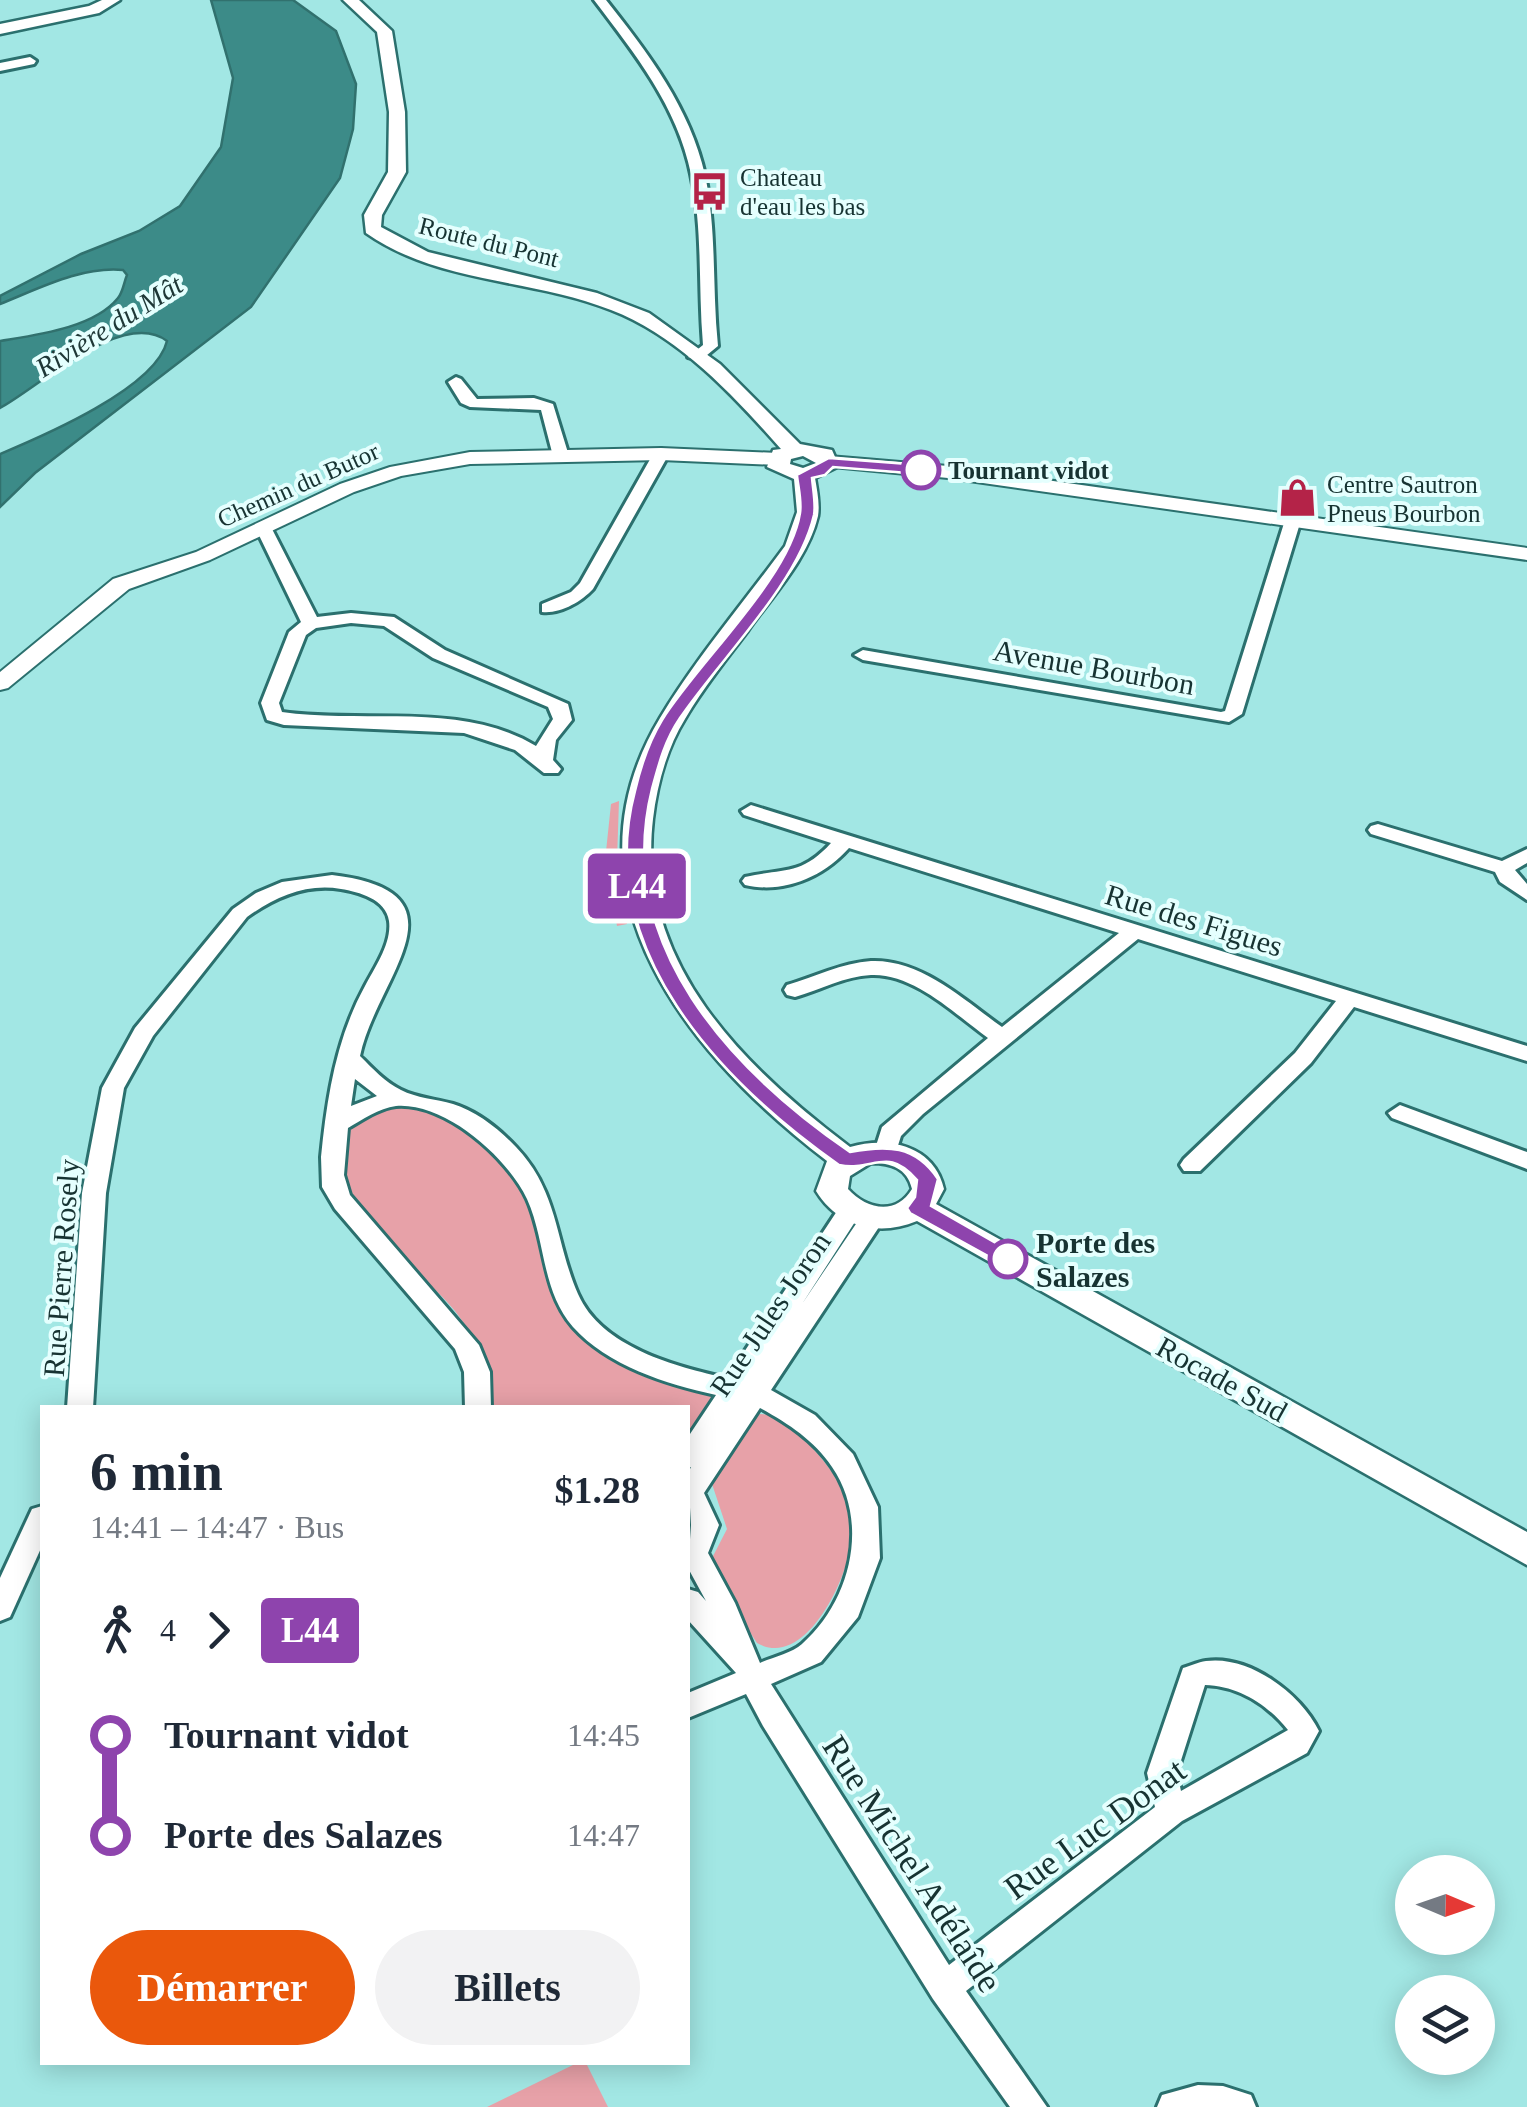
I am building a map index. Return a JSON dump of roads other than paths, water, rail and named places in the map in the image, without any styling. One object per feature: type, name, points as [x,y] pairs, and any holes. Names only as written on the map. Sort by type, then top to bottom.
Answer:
[{"type":"main road","points":[[0,28],[104,7],[114,0]]},
{"type":"main road","name":"Route du Pont","points":[[350,0],[384,31],[397,112],[397,172],[373,216],[372,228],[411,254],[614,304],[656,322],[696,356],[802,462]]},
{"type":"main road","points":[[802,462],[808,512],[796,546],[670,720],[654,751],[634,828],[635,880],[653,946],[693,1016],[738,1069],[812,1136],[846,1160]]},
{"type":"main road","points":[[886,1152],[912,1161],[928,1179],[925,1199],[918,1208],[890,1218],[861,1215],[832,1191],[832,1180],[846,1160],[886,1152]]},
{"type":"main road","name":"Rocade Sud","points":[[918,1208],[1527,1550]]},
{"type":"street","points":[[600,0],[663,87],[684,127],[699,176],[711,346],[696,356]]},
{"type":"street","points":[[0,67],[30,60]]},
{"type":"street","points":[[456,382],[466,400],[475,404],[534,402],[548,408],[561,456]]},
{"type":"street","points":[[548,608],[577,596],[587,585],[661,454]]},
{"type":"street","name":"Chemin du Butor","points":[[0,683],[121,584],[204,556],[346,488],[397,470],[470,458],[661,454],[802,462]]},
{"type":"street","points":[[802,462],[948,472],[1527,554]]},
{"type":"street","name":"Avenue Bourbon","points":[[864,656],[1222,718],[1233,714],[1293,520]]},
{"type":"street","points":[[264,529],[311,624]]},
{"type":"street","points":[[351,618],[388,622],[439,654],[555,702],[563,720],[547,739],[547,764],[514,741],[464,728],[274,716],[270,704],[290,645],[298,632],[311,624],[351,618]]},
{"type":"street","name":"Rue des Figues","points":[[752,811],[1527,1054]]},
{"type":"street","points":[[1378,830],[1504,868],[1527,855]]},
{"type":"street","points":[[752,881],[798,878],[818,870],[845,840]]},
{"type":"street","points":[[1504,868],[1508,878],[1527,894]]},
{"type":"street","name":"Rue Pierre Rosely","points":[[80,1405],[94,1193],[113,1088],[144,1033],[240,913],[257,899],[281,888],[337,881],[382,893],[398,907],[401,926],[396,948],[355,1029],[330,1163],[334,1186],[350,1213],[466,1345],[477,1372],[478,1405]]},
{"type":"street","points":[[886,1152],[890,1133],[1000,1038],[1133,933]]},
{"type":"street","points":[[795,990],[868,968],[888,968],[907,974],[1000,1038]]},
{"type":"street","points":[[1192,1165],[1303,1058],[1350,1000]]},
{"type":"street","points":[[350,1060],[397,1098],[450,1111],[484,1130],[510,1154],[539,1199],[566,1297],[583,1322],[606,1342],[644,1363],[689,1379],[746,1390],[806,1422],[843,1460],[864,1508],[866,1558],[848,1609],[810,1654],[746,1666],[690,1705]]},
{"type":"street","points":[[339,1123],[367,1107],[397,1098]]},
{"type":"street","points":[[1400,1112],[1527,1161]]},
{"type":"street","name":"Rue Jules Joron","points":[[690,1490],[746,1390],[861,1215]]},
{"type":"street","name":"Rue Jules Joron","points":[[690,1456],[746,1390]]},
{"type":"street","points":[[690,1497],[704,1515],[706,1528],[690,1554]]},
{"type":"street","points":[[0,1609],[40,1521]]},
{"type":"street","name":"Rue Michel Adélaîde","points":[[690,1554],[735,1630],[746,1666],[807,1772],[945,1988],[1030,2107]]},
{"type":"street","name":"Rue Michel Adélaîde","points":[[690,1603],[746,1666]]},
{"type":"street","name":"Rue Luc Donat","points":[[945,1988],[1171,1812],[1296,1744],[1304,1731],[1294,1711],[1227,1672],[1198,1673],[1193,1677],[1162,1772],[1171,1812]]},
{"type":"street","points":[[1174,2107],[1189,2101],[1228,2102],[1238,2107]]},
{"type":"water","name":"Rivière du Mât","points":[[211,0],[293,0],[336,31],[356,84],[353,129],[340,178],[251,307],[35,473],[0,507],[0,454],[69,423],[121,393],[158,359],[167,341],[149,334],[105,342],[0,408],[0,341],[64,328],[94,317],[118,298],[127,275],[123,270],[91,272],[0,304],[0,296],[81,254],[139,231],[180,206],[221,147],[233,78]]},
{"type":"place","name":"Chateau d'eau les bas","points":[[710,191]]},
{"type":"place","name":"Tournant vidot","points":[[921,470]]},
{"type":"place","name":"Centre Sautron Pneus Bourbon","points":[[1297,498]]},
{"type":"place","name":"Porte des Salazes","points":[[1008,1259]]}]
